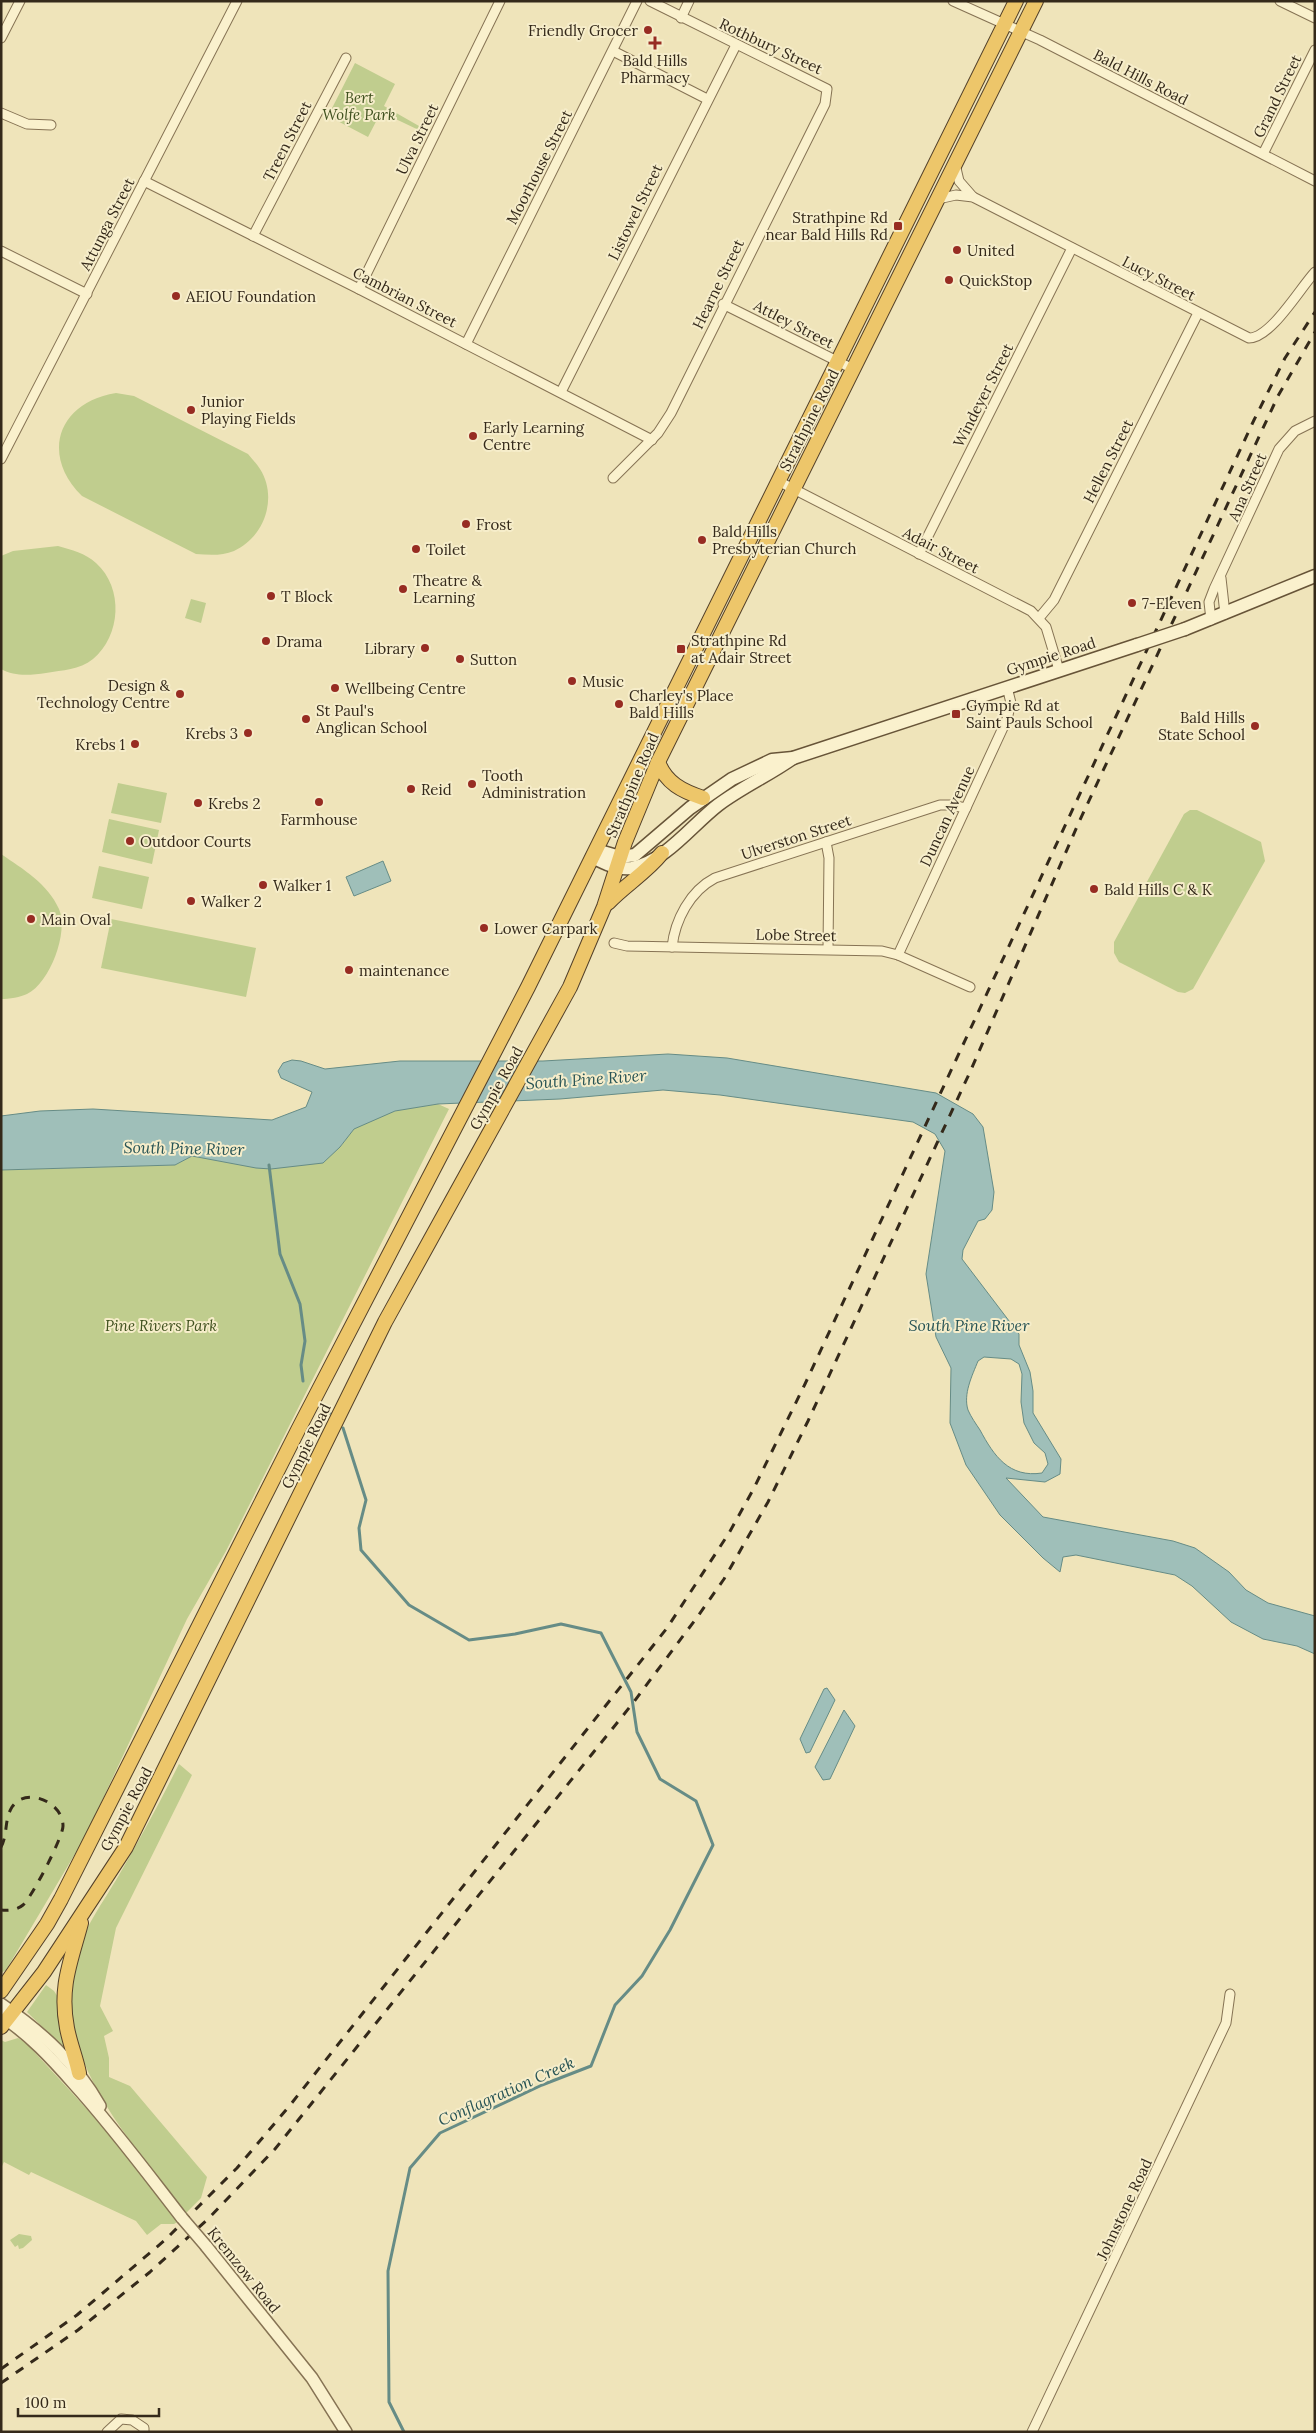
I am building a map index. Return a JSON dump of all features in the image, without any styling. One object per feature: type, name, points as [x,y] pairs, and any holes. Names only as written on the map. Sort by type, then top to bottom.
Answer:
[{"type":"highway","name":"Strathpine Road","points":[[594,853],[1006,26],[1016,1]]},
{"type":"highway","name":"Strathpine Road","points":[[618,862],[658,762],[1036,1]]},
{"type":"highway","points":[[658,762],[663,774],[670,783],[703,798]]},
{"type":"highway","name":"Gympie Road","points":[[1,1991],[47,1924],[61,1899],[298,1430],[500,1043],[594,853]]},
{"type":"highway","points":[[604,907],[623,888],[650,868],[662,853]]},
{"type":"highway","name":"Gympie Road","points":[[6,2019],[84,1913],[126,1847],[385,1322],[563,1002],[604,907],[618,862]]},
{"type":"highway","points":[[79,2073],[67,2028],[65,1993],[70,1958],[84,1913]]},
{"type":"main road","name":"Gympie Road","points":[[618,862],[639,852],[703,798],[732,779],[772,760],[793,758],[1138,645],[1211,620],[1315,576]]},
{"type":"main road","name":"Gympie Road","points":[[594,853],[635,867],[662,853],[718,805],[793,758]]},
{"type":"street","points":[[1,38],[20,1]]},
{"type":"street","name":"Attunga Street","points":[[1,459],[237,1]]},
{"type":"street","name":"Ulva Street","points":[[359,289],[500,1]]},
{"type":"street","name":"Moorhouse Street","points":[[466,344],[637,1]]},
{"type":"street","name":"Rothbury Street","points":[[650,1],[827,89]]},
{"type":"street","points":[[681,18],[689,1]]},
{"type":"street","name":"Bald Hills Road","points":[[953,1],[1022,32],[1315,181]]},
{"type":"street","points":[[1280,1],[1315,18]]},
{"type":"street","name":"Listowel Street","points":[[561,392],[707,99],[736,45]]},
{"type":"street","name":"Grand Street","points":[[1263,154],[1315,50]]},
{"type":"street","points":[[613,51],[707,99]]},
{"type":"street","name":"Treen Street","points":[[253,236],[346,58]]},
{"type":"street","name":"Hearne Street","points":[[613,478],[652,440],[670,414],[723,304],[825,104],[827,89]]},
{"type":"street","points":[[1,113],[27,124],[51,125]]},
{"type":"street","name":"Lucy Street","points":[[955,164],[959,181],[973,197]]},
{"type":"street","name":"Cambrian Street","points":[[144,181],[652,440]]},
{"type":"street","name":"Lucy Street","points":[[938,199],[956,195],[973,197],[1242,335],[1255,337],[1270,326],[1315,272]]},
{"type":"street","name":"Windeyer Street","points":[[919,554],[1072,248]]},
{"type":"street","points":[[1,251],[86,294]]},
{"type":"street","name":"Attley Street","points":[[723,304],[853,369]]},
{"type":"street","name":"Hellen Street","points":[[1040,618],[1054,600],[1198,313]]},
{"type":"street","name":"Ana Street","points":[[1211,620],[1209,602],[1283,442],[1295,430],[1315,421]]},
{"type":"street","name":"Adair Street","points":[[780,482],[1026,608],[1040,618]]},
{"type":"street","points":[[1221,578],[1225,614]]},
{"type":"street","points":[[1040,618],[1048,633],[1059,670]]},
{"type":"street","name":"Duncan Avenue","points":[[898,955],[1009,714],[1011,703],[1007,687]]},
{"type":"street","name":"Ulverston Street","points":[[672,947],[675,932],[685,908],[699,888],[708,882],[940,806],[950,805],[966,808]]},
{"type":"street","points":[[826,842],[828,858],[828,949]]},
{"type":"street","name":"Lobe Street","points":[[614,943],[627,946],[872,950],[898,955],[970,987]]},
{"type":"street","name":"Johnstone Road","points":[[1032,2432],[1226,2023],[1230,1994]]},
{"type":"street","name":"Kremzow Road","points":[[1,2004],[6,2019],[42,2050],[114,2129],[182,2218],[312,2378],[346,2432]]},
{"type":"street","name":"Kremzow Road","points":[[6,2019],[57,2048],[79,2073],[114,2129]]},
{"type":"street","points":[[107,2432],[121,2419],[132,2420],[144,2428],[144,2432]]},
{"type":"green space","name":"Bert Wolfe Park","points":[[355,63],[395,84],[384,106],[426,130],[425,133],[381,112],[368,137],[328,116]]},
{"type":"green space","points":[[116,393],[134,396],[248,454],[254,461],[265,480],[268,504],[261,526],[245,545],[225,554],[196,554],[82,496],[69,480],[61,464],[59,448],[61,432],[80,407],[96,398]]},
{"type":"green space","points":[[58,546],[87,557],[105,573],[115,598],[114,625],[109,638],[93,659],[76,667],[29,675],[6,672],[1,669],[1,556],[13,551]]},
{"type":"green space","points":[[191,599],[206,603],[201,623],[185,618]]},
{"type":"green space","name":"Outdoor Courts","points":[[118,783],[167,793],[161,823],[111,813]]},
{"type":"green space","points":[[1190,810],[1197,810],[1261,842],[1265,861],[1193,989],[1185,993],[1178,992],[1119,962],[1114,953],[1114,942],[1184,814]]},
{"type":"green space","name":"Outdoor Courts","points":[[109,819],[159,830],[152,864],[102,852]]},
{"type":"green space","name":"Main Oval","points":[[1,854],[18,865],[48,892],[59,909],[61,930],[55,956],[43,979],[27,994],[1,999]]},
{"type":"green space","name":"Outdoor Courts","points":[[99,866],[149,877],[142,909],[92,898]]},
{"type":"green space","points":[[111,919],[256,948],[246,997],[101,968]]},
{"type":"green space","name":"Pine Rivers Park","points":[[438,1104],[449,1109],[226,1551],[187,1619],[85,1837],[6,1970],[1,1973],[1,1170],[175,1165],[192,1156],[232,1163],[340,1147],[355,1128],[373,1118],[395,1111]]},
{"type":"green space","points":[[179,1764],[192,1775],[116,1928],[100,2006],[113,2031],[104,2036],[109,2058],[109,2077],[130,2086],[207,2177],[201,2198],[186,2213],[142,2157],[100,2096],[84,2063],[74,2030],[70,1995],[75,1959],[83,1937],[142,1834]]},
{"type":"green space","points":[[46,1985],[58,1997],[66,2046],[64,2048],[27,2012]]},
{"type":"green space","points":[[18,2038],[26,2043],[97,2120],[179,2221],[174,2224],[161,2224],[147,2235],[136,2221],[31,2172],[29,2175],[4,2162],[1,2168],[1,2040],[5,2042]]},
{"type":"green space","points":[[19,2234],[31,2236],[32,2240],[19,2249],[18,2245],[15,2247],[10,2240]]},
{"type":"water","points":[[383,861],[391,881],[354,896],[346,877]]},
{"type":"water","name":"South Pine River","points":[[668,1054],[727,1058],[936,1093],[973,1114],[983,1127],[994,1192],[992,1210],[985,1219],[978,1221],[963,1250],[962,1259],[1019,1334],[1019,1345],[1030,1372],[1033,1391],[1033,1413],[1061,1459],[1060,1474],[1045,1482],[1006,1478],[1043,1517],[1173,1541],[1195,1548],[1229,1572],[1246,1590],[1268,1603],[1315,1616],[1315,1654],[1297,1646],[1263,1639],[1231,1622],[1192,1586],[1175,1575],[1076,1555],[1063,1557],[1060,1572],[1043,1558],[1000,1515],[966,1465],[950,1423],[951,1368],[936,1337],[926,1274],[945,1151],[935,1134],[913,1122],[720,1095],[663,1090],[560,1099],[438,1104],[395,1111],[354,1129],[340,1147],[323,1163],[271,1169],[192,1156],[175,1165],[1,1170],[1,1116],[40,1111],[93,1109],[272,1120],[306,1107],[312,1092],[281,1078],[278,1071],[283,1063],[292,1060],[325,1069],[400,1061],[543,1061]],"holes":[[[984,1357],[1011,1359],[1019,1364],[1022,1374],[1021,1402],[1024,1423],[1034,1443],[1045,1453],[1048,1464],[1042,1473],[1030,1474],[1020,1472],[1004,1463],[991,1448],[968,1410],[967,1391],[978,1361]]]},
{"type":"water","points":[[827,1688],[835,1700],[810,1752],[806,1753],[800,1739],[824,1689]]},
{"type":"water","points":[[844,1710],[855,1726],[830,1779],[823,1780],[815,1767]]},
{"type":"waterway","name":"Conflagration Creek","points":[[269,1165],[280,1254],[300,1304],[305,1341],[301,1365],[303,1381]]},
{"type":"waterway","name":"Conflagration Creek","points":[[326,1408],[330,1413]]},
{"type":"waterway","name":"Conflagration Creek","points":[[343,1428],[366,1500],[359,1528],[361,1550],[409,1605],[469,1640],[515,1634],[561,1624],[601,1633],[631,1692],[637,1732],[660,1779],[696,1801],[713,1845],[670,1930],[642,1976],[615,2005],[591,2066],[542,2085],[440,2133],[410,2168],[388,2271],[389,2402],[404,2432]]},
{"type":"railway","points":[[1,2369],[77,2315],[165,2240],[237,2168],[291,2104],[667,1628],[729,1533],[753,1490],[805,1384],[1254,420],[1285,358],[1315,312]]},
{"type":"railway","points":[[1,2383],[78,2330],[150,2272],[208,2219],[275,2149],[633,1703],[724,1579],[768,1502],[808,1421],[970,1072],[1079,822],[1278,396],[1315,332]]},
{"type":"railway","points":[[1,1847],[10,1812],[18,1801],[34,1797],[51,1804],[57,1810],[61,1817],[62,1832],[40,1879],[23,1905],[10,1910],[1,1910]]},
{"type":"place","name":"Friendly Grocer","points":[[648,30]]},
{"type":"place","name":"Bald Hills Pharmacy","points":[[655,43]]},
{"type":"place","name":"Strathpine Rd near Bald Hills Rd","points":[[898,226]]},
{"type":"place","name":"United","points":[[957,250]]},
{"type":"place","name":"QuickStop","points":[[949,280]]},
{"type":"place","name":"AEIOU Foundation","points":[[176,296]]},
{"type":"place","name":"Junior Playing Fields","points":[[191,410]]},
{"type":"place","name":"Early Learning Centre","points":[[473,436]]},
{"type":"place","name":"Frost","points":[[466,524]]},
{"type":"place","name":"Bald Hills Presbyterian Church","points":[[702,540]]},
{"type":"place","name":"Toilet","points":[[416,549]]},
{"type":"place","name":"Theatre & Learning","points":[[403,589]]},
{"type":"place","name":"T Block","points":[[271,596]]},
{"type":"place","name":"7-Eleven","points":[[1132,603]]},
{"type":"place","name":"Drama","points":[[266,641]]},
{"type":"place","name":"Library","points":[[425,648]]},
{"type":"place","name":"Strathpine Rd at Adair Street","points":[[681,649]]},
{"type":"place","name":"Sutton","points":[[460,659]]},
{"type":"place","name":"Music","points":[[572,681]]},
{"type":"place","name":"Wellbeing Centre","points":[[335,688]]},
{"type":"place","name":"Design & Technology Centre","points":[[180,694]]},
{"type":"place","name":"Charley's Place Bald Hills","points":[[619,704]]},
{"type":"place","name":"Gympie Rd at Saint Pauls School","points":[[956,714]]},
{"type":"place","name":"St Paul's Anglican School","points":[[306,719]]},
{"type":"place","name":"Bald Hills State School","points":[[1255,726]]},
{"type":"place","name":"Krebs 3","points":[[248,733]]},
{"type":"place","name":"Krebs 1","points":[[135,744]]},
{"type":"place","name":"Tooth Administration","points":[[472,784]]},
{"type":"place","name":"Reid","points":[[411,789]]},
{"type":"place","name":"Farmhouse","points":[[319,802]]},
{"type":"place","name":"Krebs 2","points":[[198,803]]},
{"type":"place","name":"Outdoor Courts","points":[[130,841]]},
{"type":"place","name":"Walker 1","points":[[263,885]]},
{"type":"place","name":"Bald Hills C & K","points":[[1094,889]]},
{"type":"place","name":"Walker 2","points":[[191,901]]},
{"type":"place","name":"Main Oval","points":[[31,919]]},
{"type":"place","name":"Lower Carpark","points":[[484,928]]},
{"type":"place","name":"maintenance","points":[[349,970]]}]
